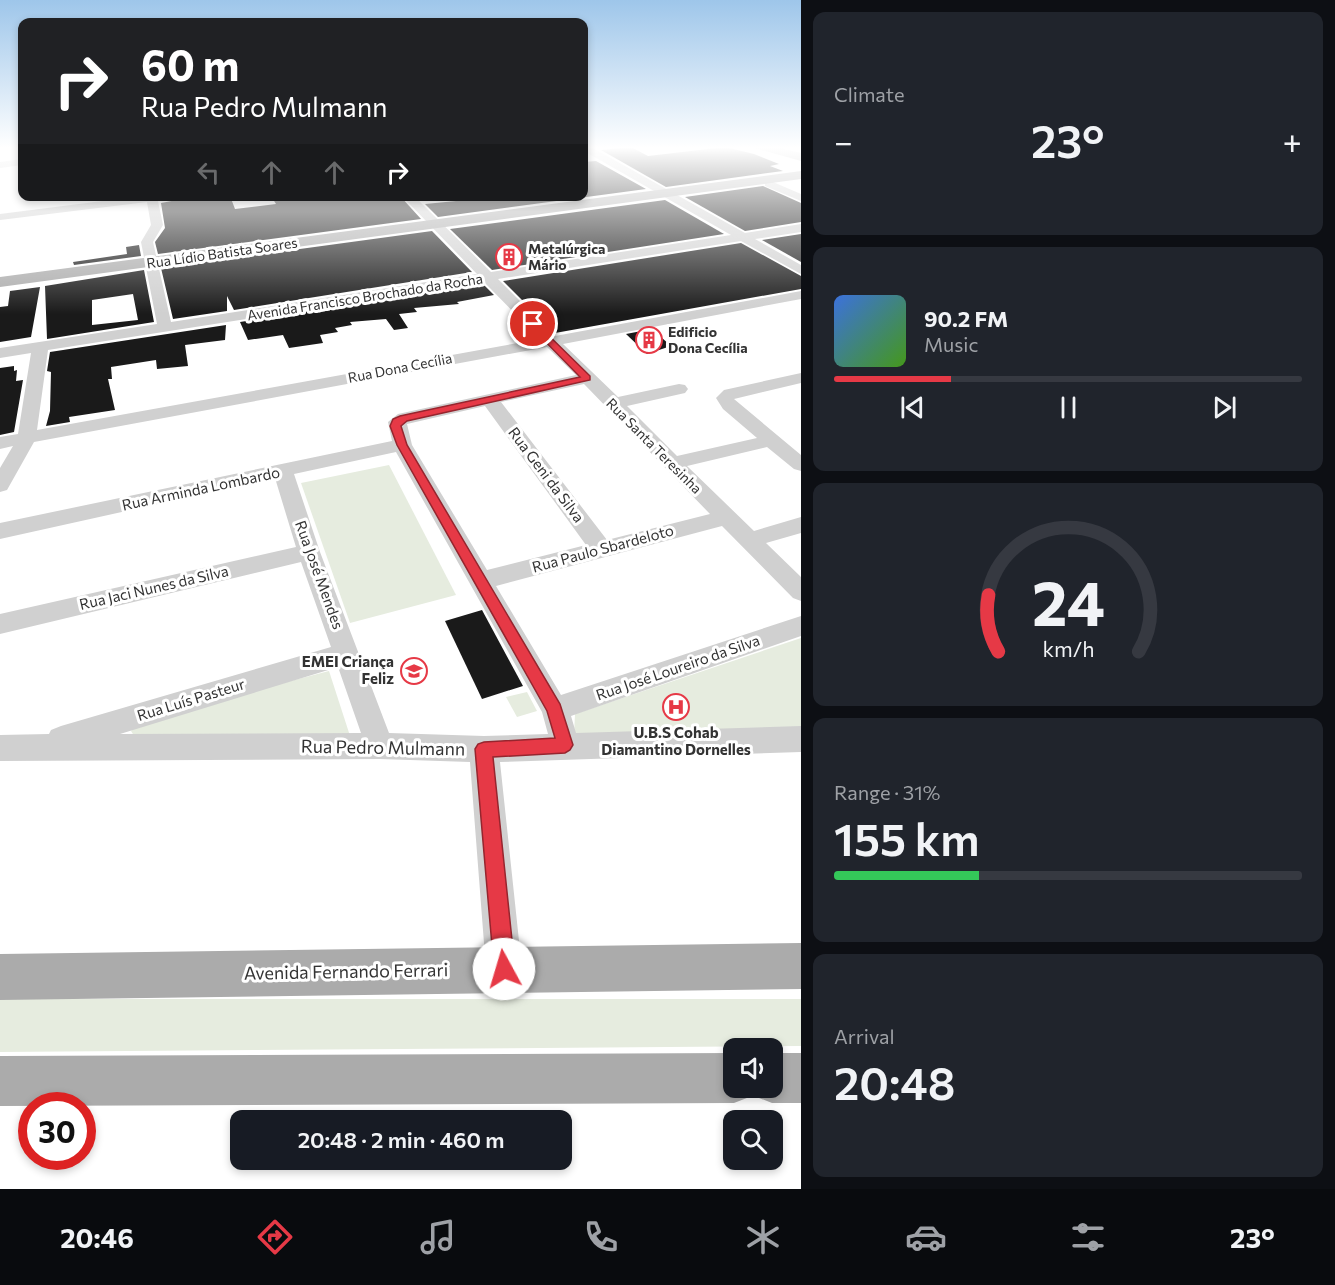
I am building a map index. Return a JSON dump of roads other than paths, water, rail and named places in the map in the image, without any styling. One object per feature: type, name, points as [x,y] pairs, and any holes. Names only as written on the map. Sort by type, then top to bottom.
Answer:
[{"type":"main road","name":"Rua Lídio Batista Soares","points":[[0,284],[614,202]]},
{"type":"main road","name":"Avenida Fernando Ferrari","points":[[0,977],[801,966]]},
{"type":"main road","points":[[0,1080],[723,1078]]},
{"type":"main road","points":[[783,1078],[801,1078]]},
{"type":"street","points":[[0,217],[123,202]]},
{"type":"street","points":[[153,202],[157,225],[147,242],[165,327]]},
{"type":"street","name":"Rua Santa Teresinha","points":[[413,202],[434,227],[801,592]]},
{"type":"street","points":[[679,202],[801,270]]},
{"type":"street","name":"Avenida Francisco Brochado da Rocha","points":[[0,353],[801,228]]},
{"type":"street","name":"Rua Dona Cecília","points":[[0,442],[801,295]]},
{"type":"street","points":[[0,485],[27,438],[40,347]]},
{"type":"street","points":[[565,745],[555,709],[402,445],[397,422],[587,378]]},
{"type":"street","points":[[801,378],[730,394],[725,398],[801,465]]},
{"type":"street","points":[[612,404],[679,389]]},
{"type":"street","name":"Rua Geni da Silva","points":[[490,400],[602,550]]},
{"type":"street","points":[[672,463],[771,440]]},
{"type":"street","name":"Rua Arminda Lombardo","points":[[0,531],[402,445]]},
{"type":"street","name":"Rua José Mendes","points":[[283,471],[309,552],[380,746]]},
{"type":"street","name":"Rua Paulo Sbardeloto","points":[[480,581],[726,517]]},
{"type":"street","points":[[750,540],[801,525]]},
{"type":"street","name":"Rua Jaci Nunes da Silva","points":[[0,624],[309,552]]},
{"type":"street","name":"Rua José Loureiro da Silva","points":[[555,709],[801,626]]},
{"type":"street","name":"Rua Luís Pasteur","points":[[35,746],[347,653]]},
{"type":"street","name":"Rua Pedro Mulmann","points":[[0,748],[35,746],[380,746],[484,749],[801,740]]},
{"type":"street","points":[[484,749],[504,969]]},
{"type":"place","name":"Metalúrgica Mário","points":[[509,257]]},
{"type":"place","name":"Edificio Dona Cecília","points":[[649,340]]},
{"type":"place","name":"EMEI Criança Feliz","points":[[414,671]]},
{"type":"place","name":"U.B.S Cohab Diamantino Dornelles","points":[[676,707]]}]
